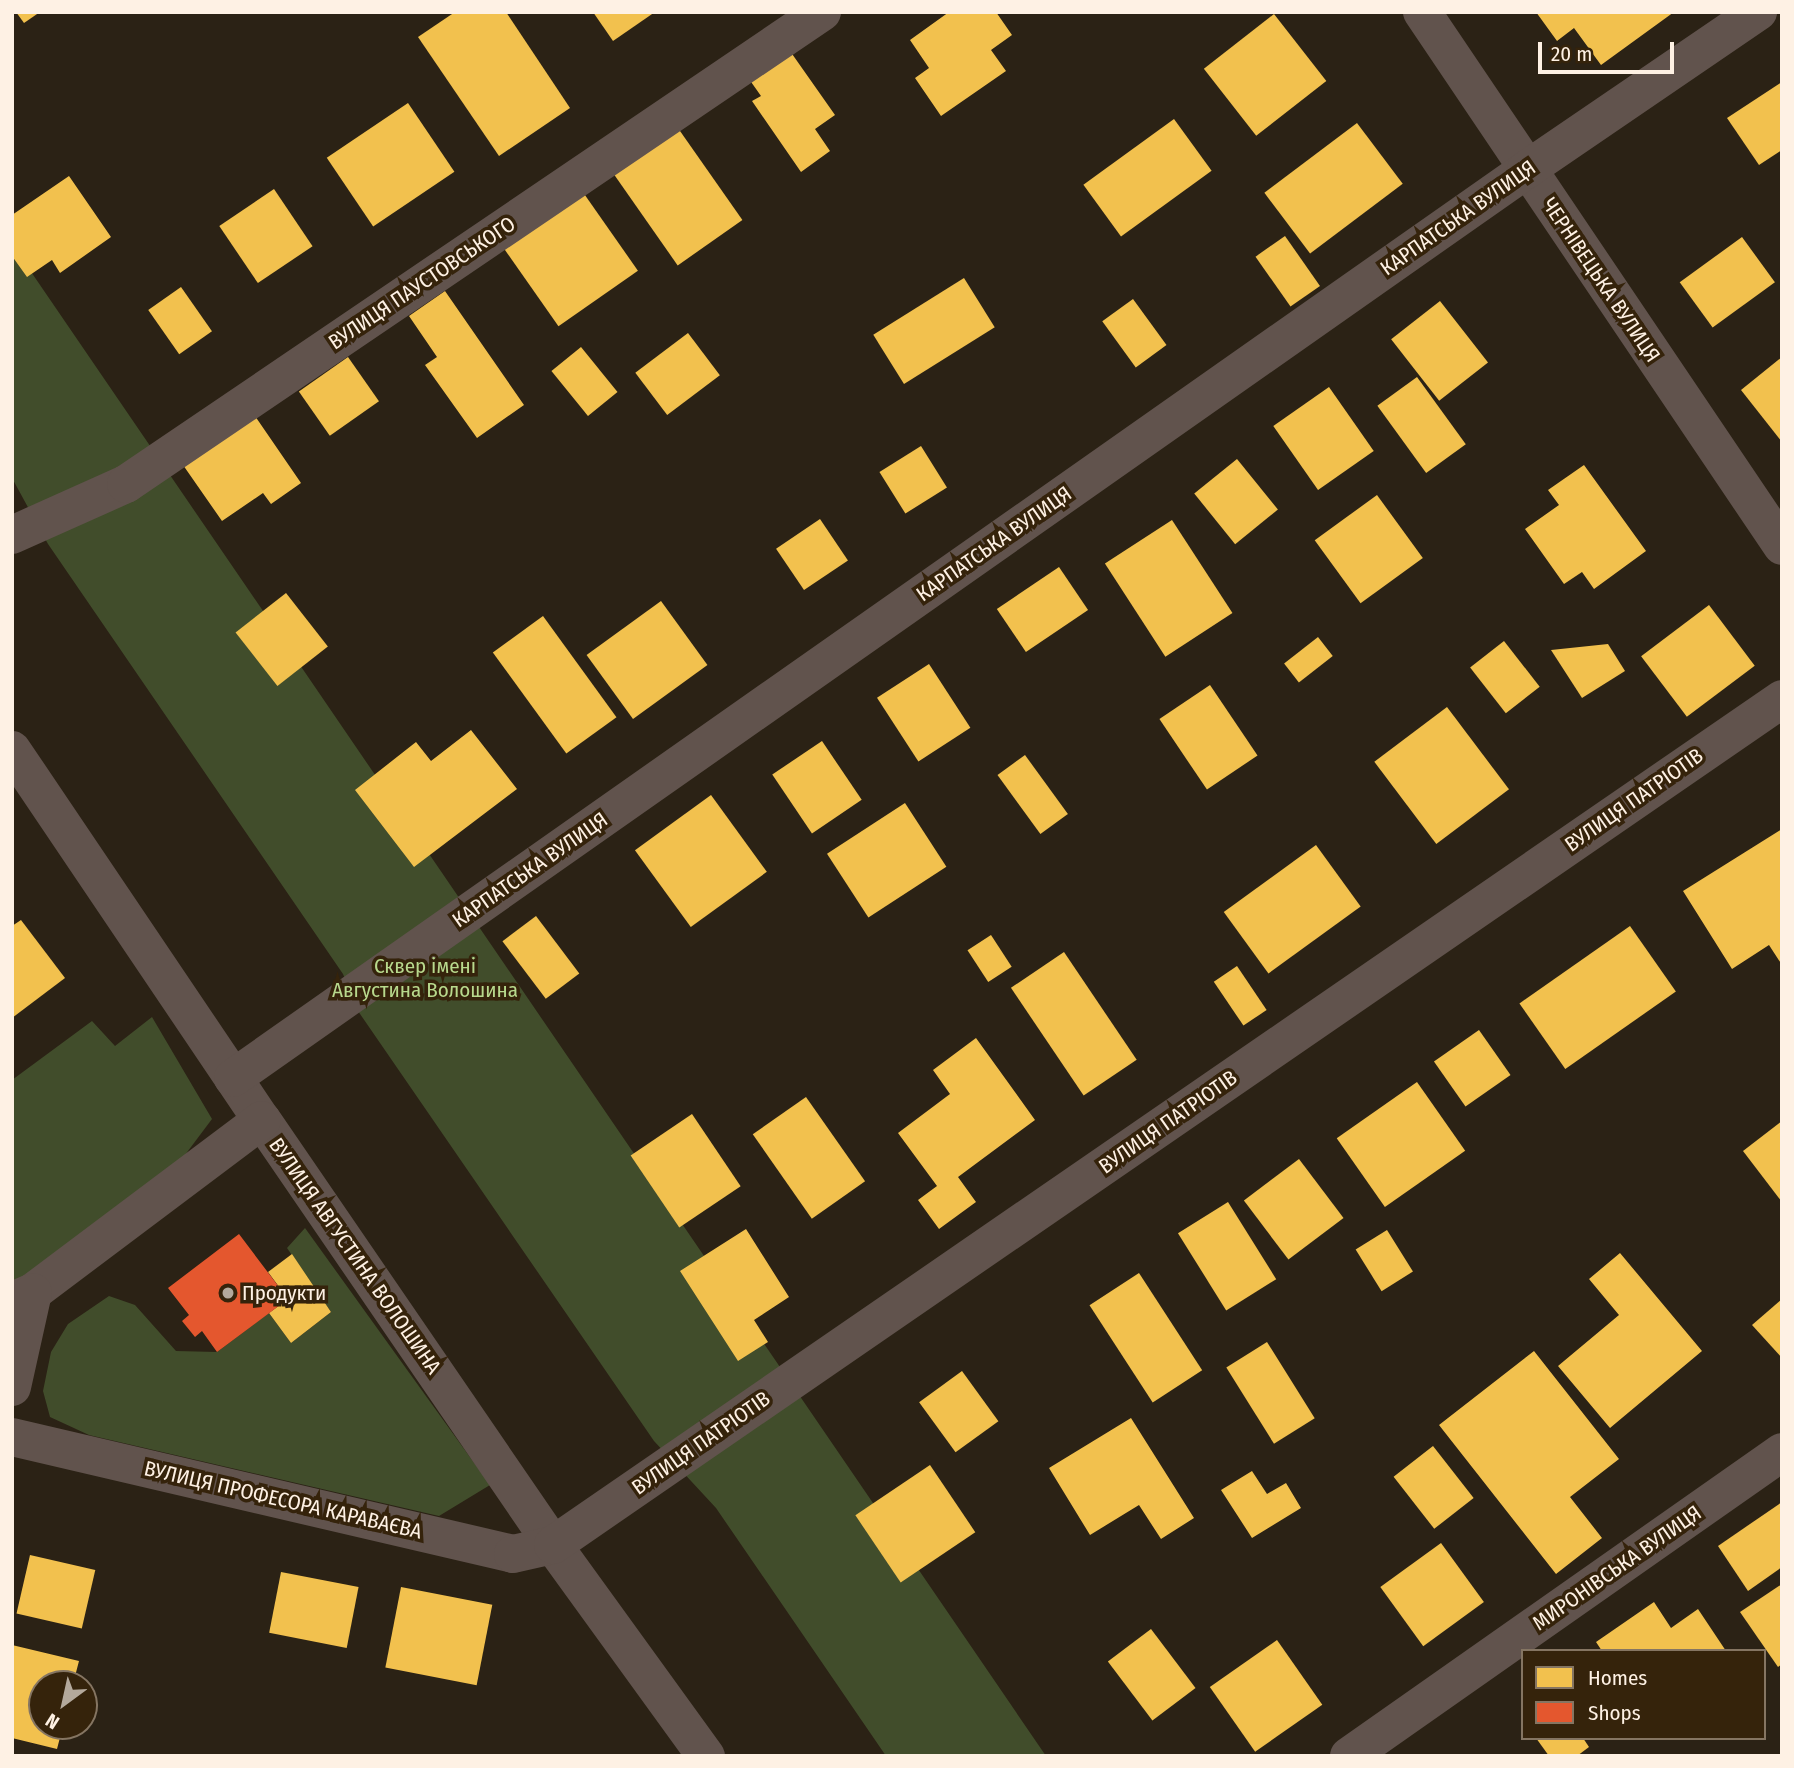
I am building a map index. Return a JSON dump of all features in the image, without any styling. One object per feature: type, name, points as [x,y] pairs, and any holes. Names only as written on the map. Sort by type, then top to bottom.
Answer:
[{"type":"street","name":"ВУЛИЦЯ ПАУСТОВСЬКОГО","points":[[12,535],[126,484],[822,12]]},
{"type":"street","name":"ЧЕРНІВЕЦЬКА ВУЛИЦЯ","points":[[1422,12],[1782,546]]},
{"type":"street","name":"КАРПАТСЬКА ВУЛИЦЯ","points":[[233,1078],[1526,170],[1758,12]]},
{"type":"street","name":"ВУЛИЦЯ ПАТРІОТІВ","points":[[553,1545],[1782,699]]},
{"type":"street","name":"ВУЛИЦЯ АВГУСТИНА ВОЛОШИНА","points":[[12,750],[261,1120],[553,1545],[706,1756]]},
{"type":"street","points":[[12,1387],[23,1297],[261,1120]]},
{"type":"street","name":"ВУЛИЦЯ ПРОФЕСОРА КАРАВАЄВА","points":[[12,1437],[513,1554],[553,1545]]},
{"type":"street","name":"МИРОНІВСЬКА ВУЛИЦЯ","points":[[1349,1756],[1782,1452]]},
{"type":"green space","name":"Сквер імені Августина Волошина","points":[[12,244],[1046,1756],[886,1756],[716,1508],[654,1441],[358,1011],[343,974],[48,544],[12,478]]},
{"type":"green space","points":[[152,1017],[212,1119],[173,1171],[12,1289],[12,1080],[92,1021],[115,1046]]},
{"type":"green space","points":[[305,1228],[490,1485],[439,1516],[89,1435],[50,1417],[43,1391],[51,1352],[68,1324],[109,1296],[135,1305],[176,1351],[217,1352],[269,1313],[291,1343],[331,1312],[287,1248]]},
{"type":"building: Homes","points":[[16,12],[40,12],[24,23]]},
{"type":"building: Homes","points":[[455,12],[506,12],[570,108],[499,156],[418,37]]},
{"type":"building: Homes","points":[[593,12],[655,12],[613,41]]},
{"type":"building: Homes","points":[[949,12],[996,12],[1012,35],[991,50],[1006,71],[941,116],[915,78],[929,68],[910,40]]},
{"type":"building: Homes","points":[[1536,12],[1674,12],[1601,65],[1574,28],[1557,41]]},
{"type":"building: Homes","points":[[1274,14],[1326,81],[1256,136],[1204,69]]},
{"type":"building: Homes","points":[[790,51],[835,115],[815,129],[830,151],[801,172],[752,101],[761,96],[749,79]]},
{"type":"building: Homes","points":[[1782,82],[1782,150],[1759,165],[1727,118]]},
{"type":"building: Homes","points":[[408,103],[454,172],[373,227],[327,158]]},
{"type":"building: Homes","points":[[1174,119],[1212,171],[1121,237],[1083,185]]},
{"type":"building: Homes","points":[[673,121],[742,220],[678,265],[608,166]]},
{"type":"building: Homes","points":[[1357,123],[1403,184],[1310,254],[1264,193]]},
{"type":"building: Homes","points":[[69,176],[111,237],[60,273],[52,260],[27,277],[12,256],[12,215]]},
{"type":"building: Homes","points":[[580,188],[638,271],[558,326],[501,244]]},
{"type":"building: Homes","points":[[274,189],[313,246],[258,283],[219,226]]},
{"type":"building: Homes","points":[[1285,236],[1320,286],[1290,307],[1256,257]]},
{"type":"building: Homes","points":[[1742,237],[1775,282],[1713,328],[1680,282]]},
{"type":"building: Homes","points":[[964,278],[995,327],[904,384],[873,335]]},
{"type":"building: Homes","points":[[181,287],[212,331],[179,354],[148,310]]},
{"type":"building: Homes","points":[[445,291],[524,405],[477,438],[425,365],[437,357],[409,316]]},
{"type":"building: Homes","points":[[1133,299],[1167,345],[1136,367],[1102,321]]},
{"type":"building: Homes","points":[[1440,301],[1488,362],[1439,401],[1391,339]]},
{"type":"building: Homes","points":[[688,333],[720,375],[667,415],[635,373]]},
{"type":"building: Homes","points":[[581,347],[618,392],[588,416],[551,371]]},
{"type":"building: Homes","points":[[348,357],[379,401],[330,436],[299,391]]},
{"type":"building: Homes","points":[[1782,357],[1782,442],[1741,390]]},
{"type":"building: Homes","points":[[1417,377],[1466,444],[1426,473],[1377,406]]},
{"type":"building: Homes","points":[[1329,387],[1374,451],[1318,490],[1273,426]]},
{"type":"building: Homes","points":[[255,416],[301,483],[271,504],[263,493],[222,521],[183,465]]},
{"type":"building: Homes","points":[[921,446],[947,488],[905,514],[879,472]]},
{"type":"building: Homes","points":[[1237,459],[1278,510],[1235,544],[1194,494]]},
{"type":"building: Homes","points":[[1584,465],[1646,551],[1594,589],[1582,572],[1564,584],[1525,529],[1559,505],[1548,490]]},
{"type":"building: Homes","points":[[1377,495],[1423,558],[1361,603],[1315,540]]},
{"type":"building: Homes","points":[[820,519],[848,560],[804,590],[776,549]]},
{"type":"building: Homes","points":[[1172,520],[1232,613],[1165,657],[1105,564]]},
{"type":"building: Homes","points":[[1059,567],[1088,610],[1026,652],[997,609]]},
{"type":"building: Homes","points":[[286,593],[328,647],[277,686],[236,632]]},
{"type":"building: Homes","points":[[661,601],[707,665],[633,719],[587,655]]},
{"type":"building: Homes","points":[[1709,605],[1755,666],[1687,717],[1641,656]]},
{"type":"building: Homes","points":[[543,616],[616,717],[566,754],[493,652]]},
{"type":"building: Homes","points":[[1318,637],[1333,656],[1299,682],[1284,663]]},
{"type":"building: Homes","points":[[1504,641],[1540,687],[1506,713],[1470,667]]},
{"type":"building: Homes","points":[[1608,644],[1625,671],[1582,698],[1551,650]]},
{"type":"building: Homes","points":[[929,664],[970,728],[918,762],[877,698]]},
{"type":"building: Homes","points":[[1210,685],[1258,755],[1207,790],[1159,719]]},
{"type":"building: Homes","points":[[1447,707],[1509,789],[1436,844],[1374,762]]},
{"type":"building: Homes","points":[[471,730],[517,789],[414,867],[355,790],[416,742],[431,761]]},
{"type":"building: Homes","points":[[822,741],[862,800],[812,833],[772,775]]},
{"type":"building: Homes","points":[[1025,755],[1068,814],[1040,834],[997,775]]},
{"type":"building: Homes","points":[[711,795],[767,872],[691,927],[635,850]]},
{"type":"building: Homes","points":[[905,803],[946,867],[868,917],[827,854]]},
{"type":"building: Homes","points":[[1782,829],[1782,965],[1769,945],[1732,969],[1683,891]]},
{"type":"building: Homes","points":[[1316,845],[1361,906],[1268,973],[1224,912]]},
{"type":"building: Homes","points":[[536,916],[579,974],[546,999],[502,941]]},
{"type":"building: Homes","points":[[21,920],[65,978],[12,1018],[12,926]]},
{"type":"building: Homes","points":[[1630,926],[1676,992],[1565,1069],[1519,1003]]},
{"type":"building: Homes","points":[[991,935],[1012,967],[988,982],[968,950]]},
{"type":"building: Homes","points":[[1064,952],[1137,1060],[1084,1096],[1011,988]]},
{"type":"building: Homes","points":[[1237,966],[1267,1010],[1243,1026],[1214,982]]},
{"type":"building: Homes","points":[[1479,1030],[1511,1075],[1465,1107],[1434,1062]]},
{"type":"building: Homes","points":[[976,1038],[1035,1120],[958,1177],[976,1202],[939,1229],[918,1200],[937,1186],[898,1133],[950,1094],[933,1070]]},
{"type":"building: Homes","points":[[1417,1082],[1465,1151],[1385,1207],[1337,1138]]},
{"type":"building: Homes","points":[[806,1097],[865,1181],[812,1219],[753,1134]]},
{"type":"building: Homes","points":[[692,1114],[741,1186],[679,1228],[631,1155]]},
{"type":"building: Homes","points":[[1782,1121],[1782,1202],[1743,1151]]},
{"type":"building: Homes","points":[[1299,1159],[1344,1218],[1288,1260],[1244,1201]]},
{"type":"building: Homes","points":[[1228,1202],[1276,1279],[1226,1310],[1178,1233]]},
{"type":"building: Homes","points":[[746,1229],[789,1297],[754,1320],[768,1342],[738,1361],[680,1271]]},
{"type":"building: Homes","points":[[1387,1230],[1413,1272],[1382,1291],[1356,1250]]},
{"type":"building: Homes","points":[[1620,1253],[1702,1351],[1610,1428],[1558,1366],[1619,1315],[1589,1279]]},
{"type":"building: Homes","points":[[292,1254],[331,1312],[291,1343],[269,1313],[288,1299],[268,1272]]},
{"type":"building: Homes","points":[[1139,1273],[1202,1370],[1153,1402],[1090,1305]]},
{"type":"building: Homes","points":[[1782,1299],[1782,1358],[1752,1325]]},
{"type":"building: Homes","points":[[1267,1342],[1315,1418],[1274,1444],[1226,1367]]},
{"type":"building: Homes","points":[[1534,1351],[1619,1459],[1570,1497],[1602,1538],[1556,1574],[1439,1425]]},
{"type":"building: Homes","points":[[962,1371],[998,1421],[956,1452],[919,1402]]},
{"type":"building: Homes","points":[[1131,1418],[1194,1518],[1161,1539],[1139,1505],[1090,1535],[1049,1468]]},
{"type":"building: Homes","points":[[1433,1446],[1474,1498],[1434,1529],[1394,1477]]},
{"type":"building: Homes","points":[[930,1465],[975,1532],[901,1582],[855,1515]]},
{"type":"building: Homes","points":[[1252,1471],[1267,1494],[1286,1483],[1301,1508],[1252,1538],[1221,1490]]},
{"type":"building: Homes","points":[[1782,1502],[1782,1567],[1748,1591],[1718,1546]]},
{"type":"building: Homes","points":[[1441,1543],[1484,1602],[1423,1646],[1380,1587]]},
{"type":"building: Homes","points":[[30,1555],[95,1570],[82,1629],[17,1613]]},
{"type":"building: Homes","points":[[281,1572],[359,1587],[347,1648],[269,1633]]},
{"type":"building: Homes","points":[[1782,1584],[1782,1664],[1778,1667],[1766,1649],[1740,1612]]},
{"type":"building: Homes","points":[[401,1587],[492,1605],[477,1685],[385,1667]]},
{"type":"building: Homes","points":[[1654,1602],[1671,1628],[1698,1609],[1725,1649],[1601,1649],[1596,1642]]},
{"type":"building: Homes","points":[[1151,1629],[1196,1688],[1152,1721],[1108,1661]]},
{"type":"building: Homes","points":[[1277,1640],[1322,1705],[1255,1752],[1210,1687]]},
{"type":"building: Homes","points":[[12,1645],[79,1661],[77,1670],[28,1670],[28,1740],[59,1740],[57,1749],[12,1738]]},
{"type":"building: Homes","points":[[1537,1740],[1584,1740],[1589,1747],[1577,1756],[1549,1756]]},
{"type":"building: Shops","name":"Продукти","points":[[239,1234],[288,1299],[217,1352],[202,1331],[195,1337],[182,1321],[189,1315],[168,1288]]},
{"type":"place","name":"Продукти","points":[[228,1293]]}]
